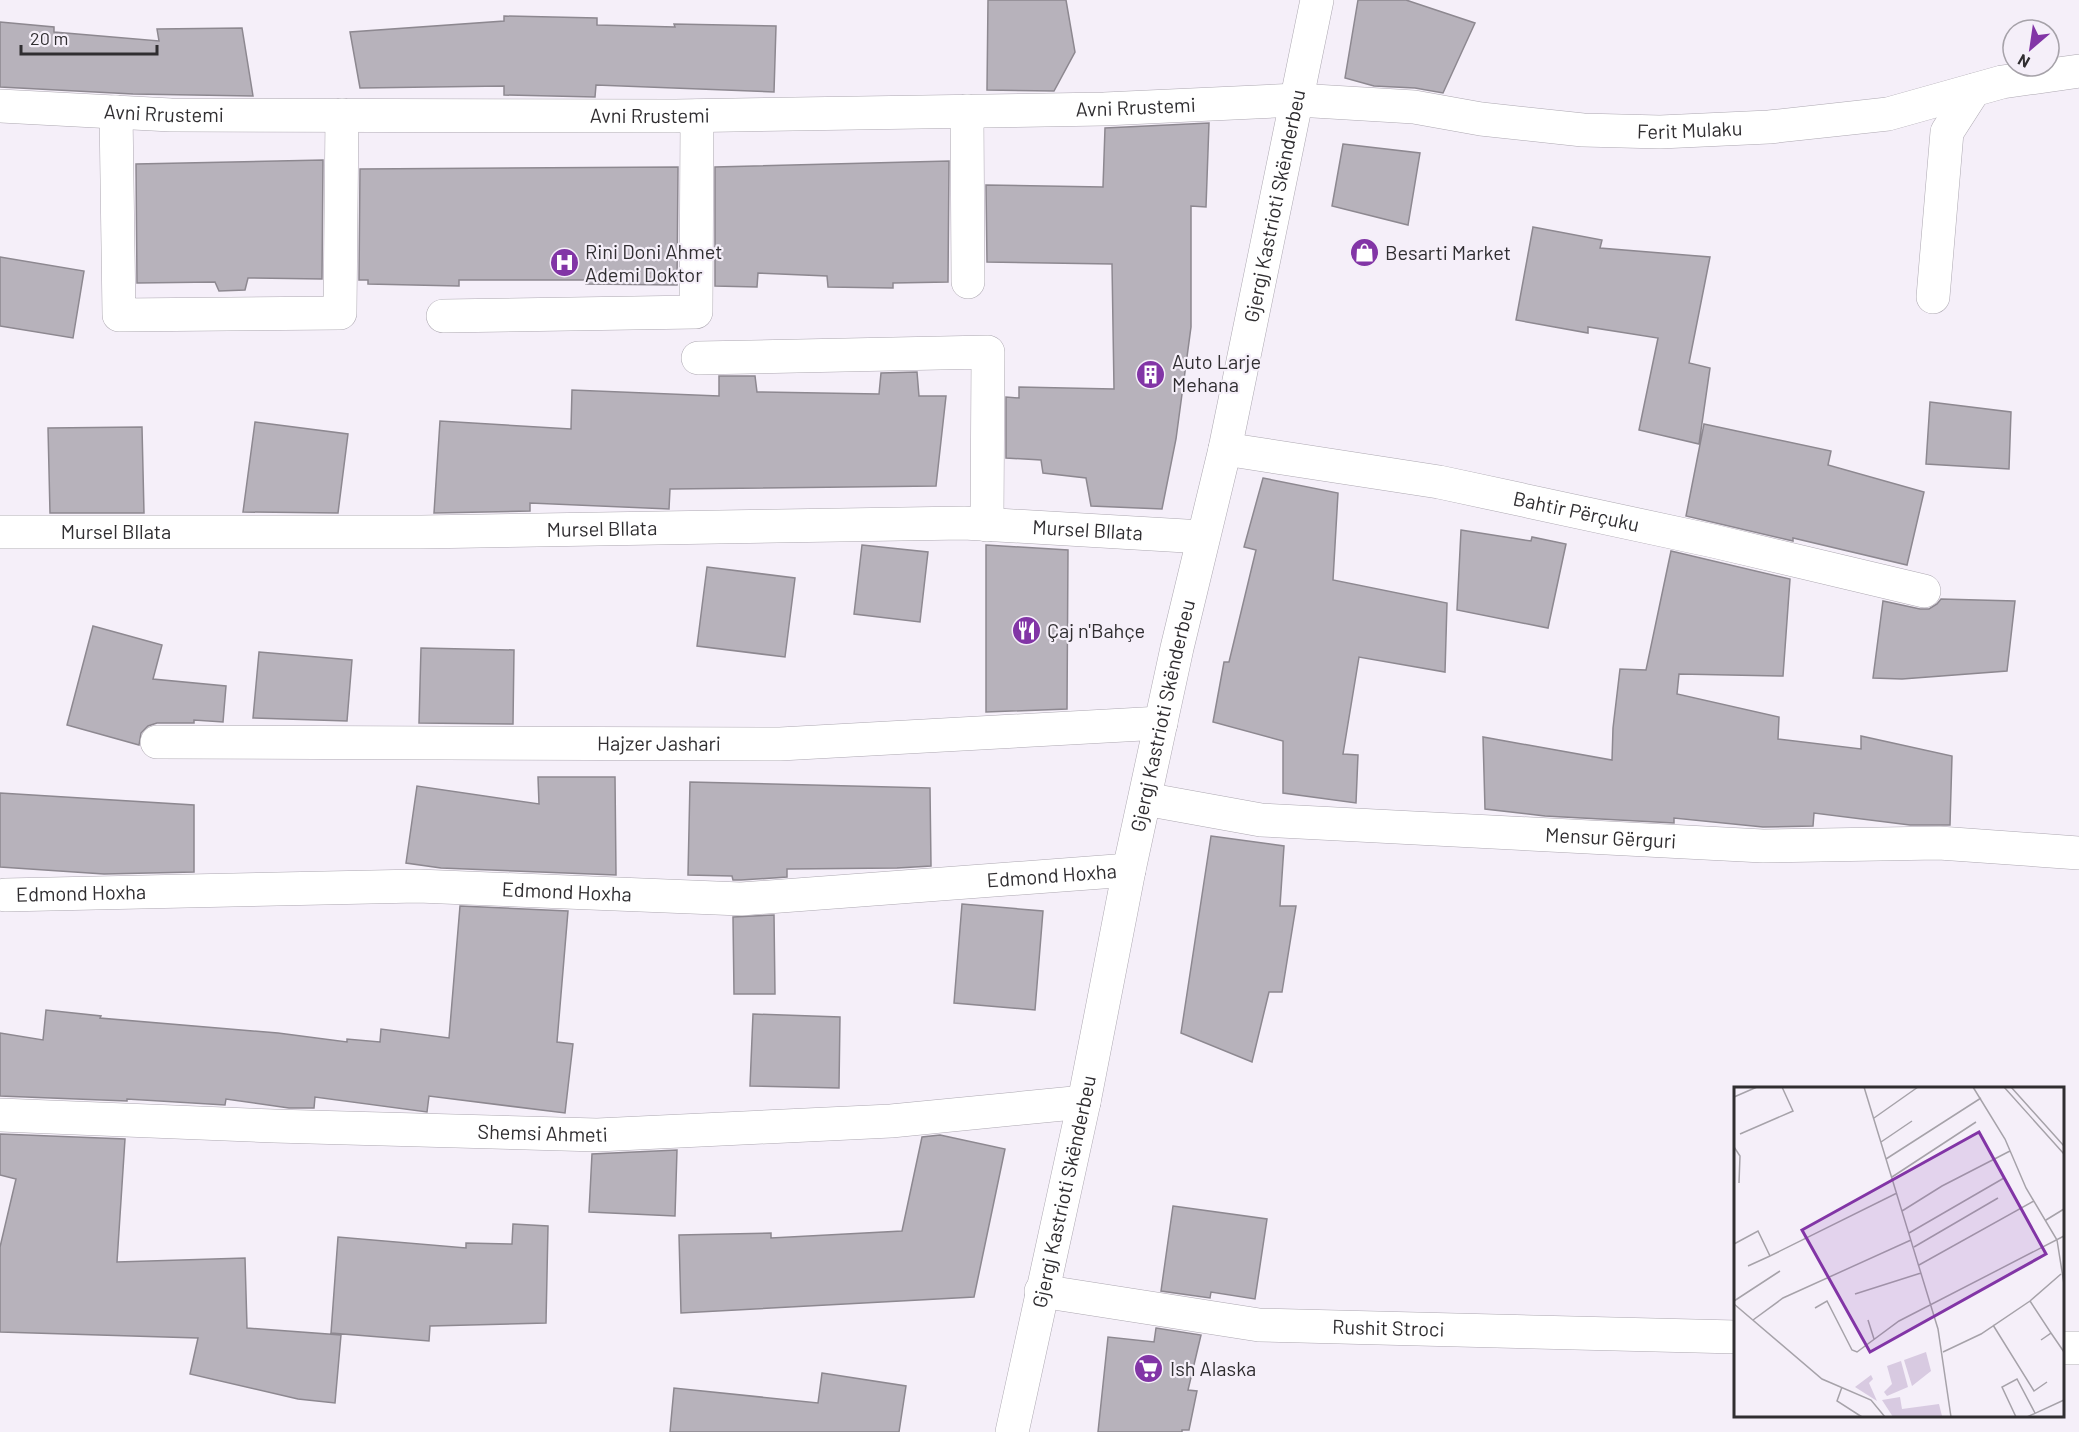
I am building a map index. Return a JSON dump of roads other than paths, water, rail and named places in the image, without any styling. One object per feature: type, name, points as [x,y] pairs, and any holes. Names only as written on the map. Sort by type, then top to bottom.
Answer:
[{"type":"street","name":"Gjergj Kastrioti Skënderbeu","points":[[1012,1432],[1084,1102],[1129,870],[1177,648],[1225,449],[1317,0]]},
{"type":"street","name":"Ferit Mulaku","points":[[1297,100],[1414,107],[1481,119],[1582,130],[1660,132],[1769,127],[1888,114],[2002,82],[2079,71]]},
{"type":"street","points":[[1932,297],[1947,132],[1974,90]]},
{"type":"street","name":"Avni Rrustemi","points":[[0,106],[171,115],[698,116],[1104,109],[1297,100]]},
{"type":"street","points":[[1913,107],[1947,132]]},
{"type":"street","points":[[967,111],[968,282]]},
{"type":"street","points":[[116,112],[119,315],[340,313],[342,115]]},
{"type":"street","points":[[443,316],[696,312],[698,116]]},
{"type":"street","points":[[698,358],[988,352],[987,525]]},
{"type":"street","name":"Bahtir Përçuku","points":[[1225,449],[1439,482],[1924,591]]},
{"type":"street","name":"Mursel Bllata","points":[[0,532],[421,532],[964,523],[1203,537]]},
{"type":"street","name":"Hajzer Jashari","points":[[157,742],[780,744],[1161,723]]},
{"type":"street","name":"Mensur Gërguri","points":[[1145,799],[1261,820],[1763,846],[1939,843],[2079,853]]},
{"type":"street","name":"Edmond Hoxha","points":[[5,895],[418,886],[741,899],[1129,870]]},
{"type":"street","name":"Shemsi Ahmeti","points":[[0,1115],[274,1126],[597,1135],[891,1121],[1084,1102]]},
{"type":"street","name":"Rushit Stroci","points":[[1041,1291],[1259,1325],[1734,1337]]},
{"type":"place","name":"Besarti Market","points":[[1364,253]]},
{"type":"place","name":"Rini Doni Ahmet Ademi Doktor","points":[[564,263]]},
{"type":"place","name":"Auto Larje Mehana","points":[[1151,374]]},
{"type":"place","name":"Çaj n'Bahçe","points":[[1026,631]]},
{"type":"place","name":"Ish Alaska","points":[[1149,1369]]}]
